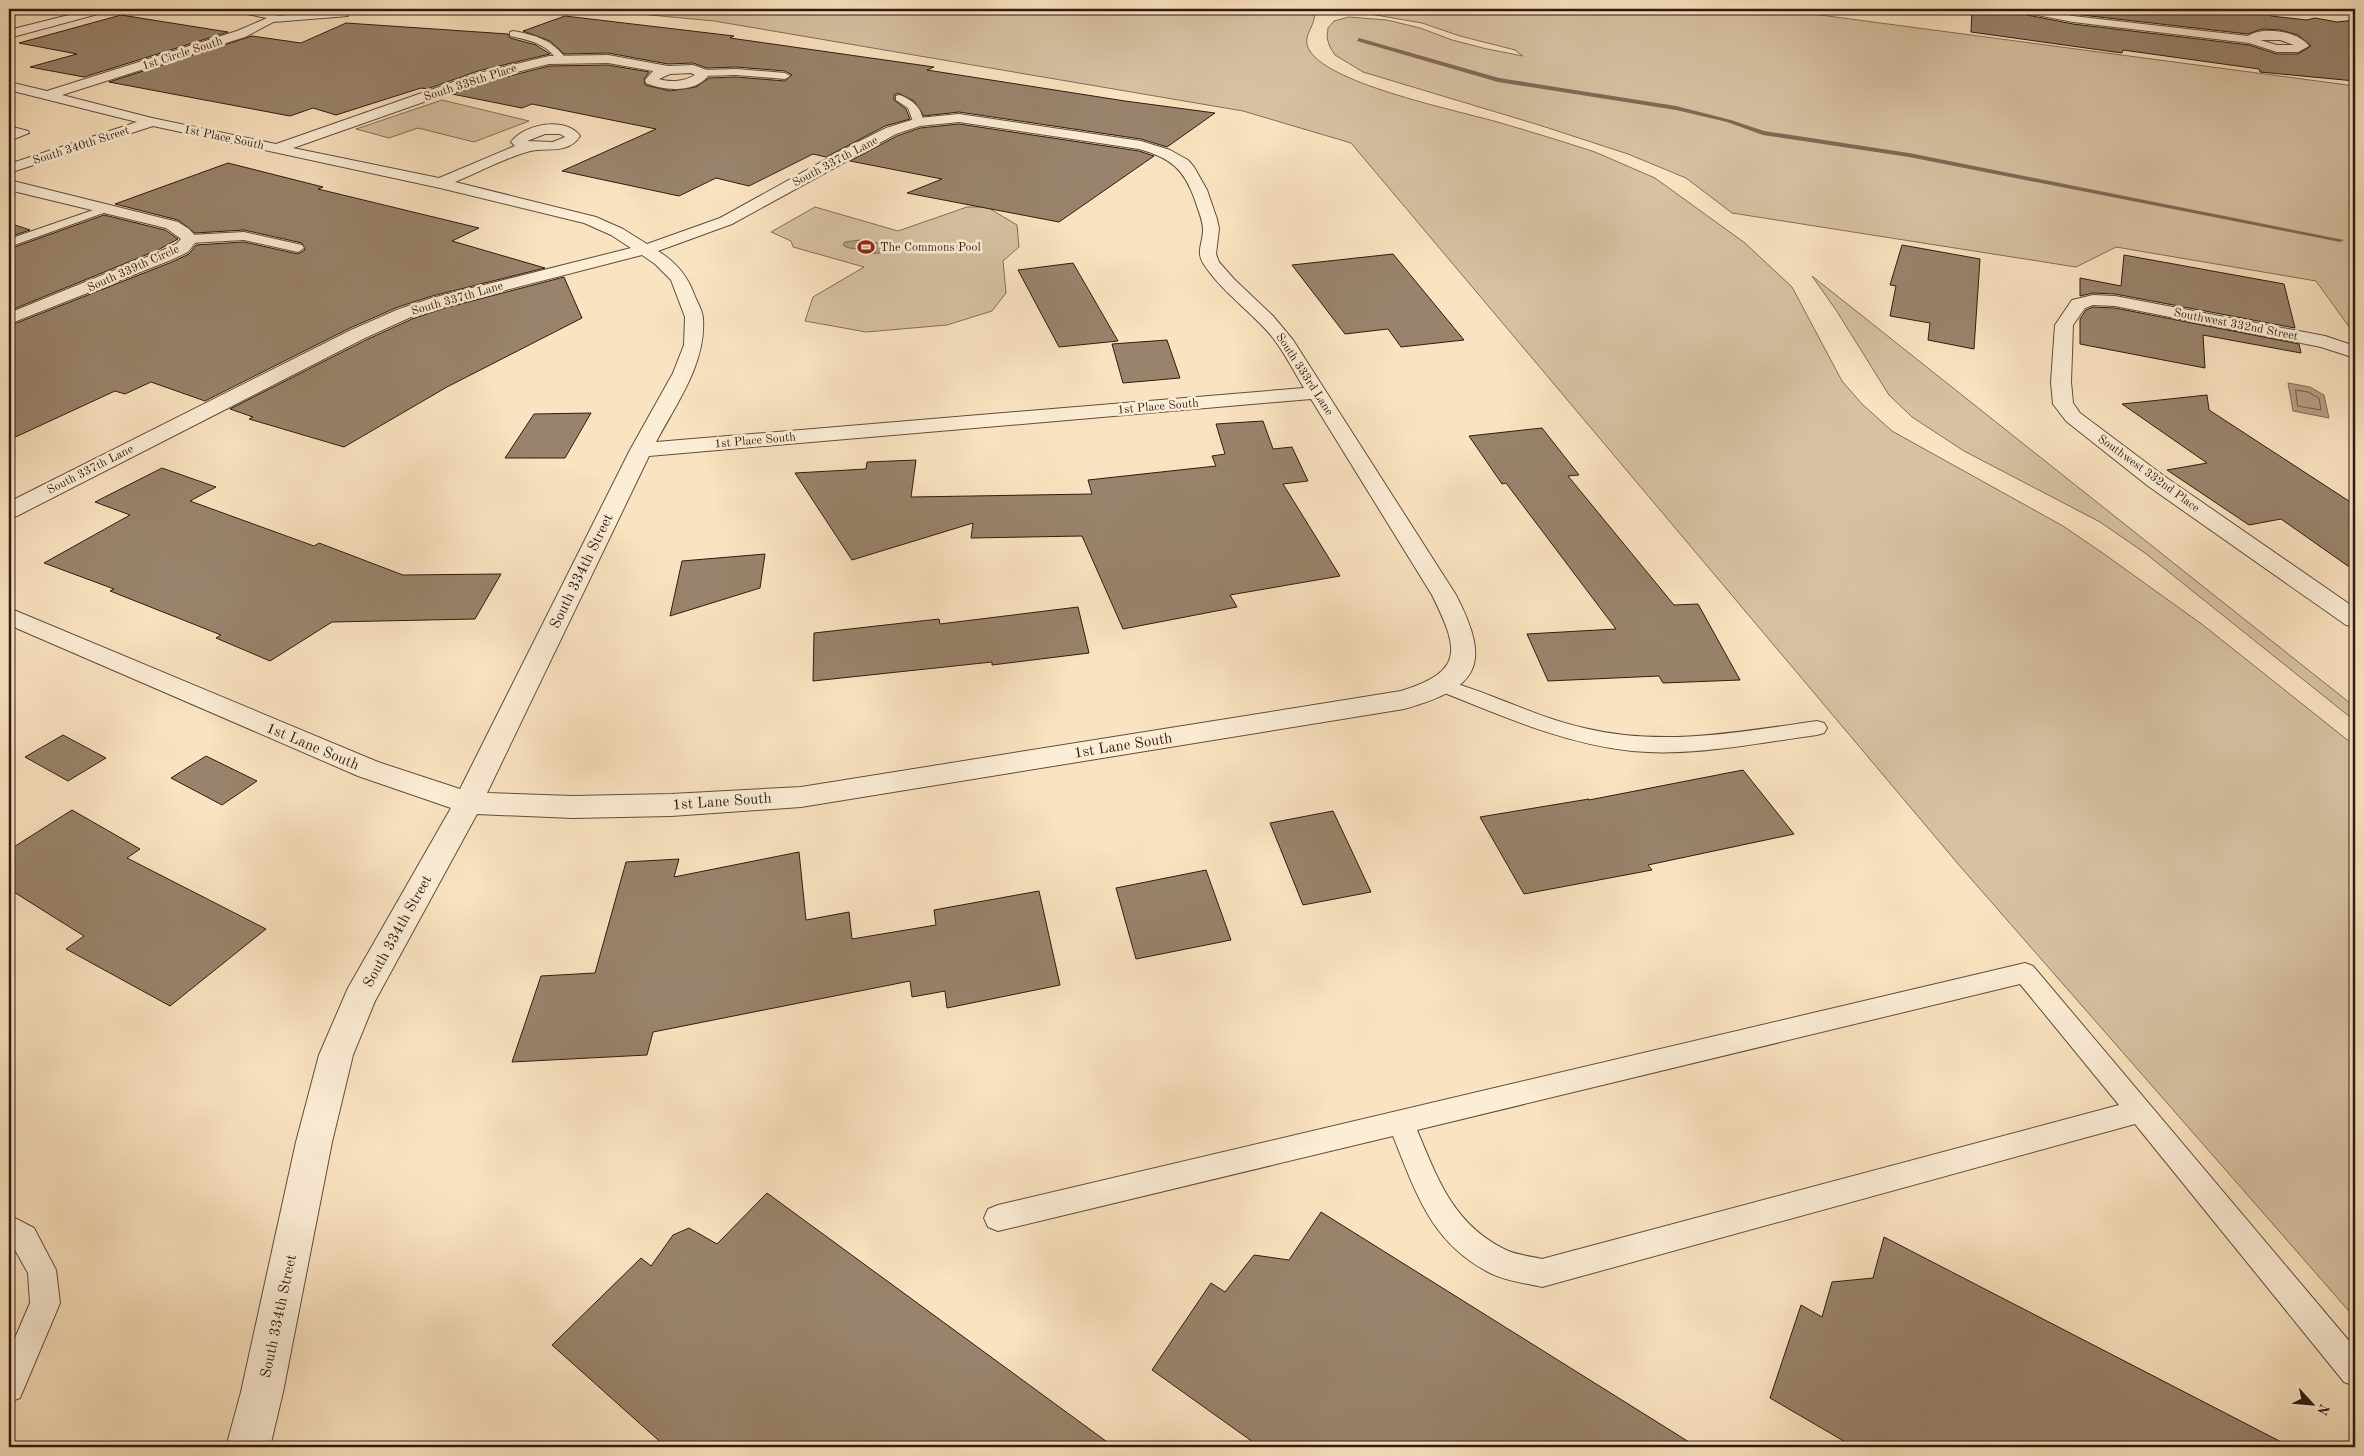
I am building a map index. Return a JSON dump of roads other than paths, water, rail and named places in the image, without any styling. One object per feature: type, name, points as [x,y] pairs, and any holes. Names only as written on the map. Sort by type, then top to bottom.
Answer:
[{"type":"street","points":[[9,34],[105,9]]},
{"type":"street","points":[[236,9],[271,14],[274,19]]},
{"type":"street","points":[[2022,9],[2073,19],[2252,40]]},
{"type":"street","name":"1st Circle South","points":[[49,95],[241,34],[274,19]]},
{"type":"street","name":"South 338th Place","points":[[278,148],[517,66],[562,59],[608,60],[668,70],[693,69],[702,73]]},
{"type":"street","points":[[668,70],[654,75],[651,80],[660,84],[677,84],[693,81],[699,78],[702,73]]},
{"type":"street","name":"1st Place South","points":[[9,86],[152,122],[440,183],[590,220],[648,250],[679,278],[694,317],[693,345],[683,373],[640,450]]},
{"type":"street","name":"South 333rd Lane","points":[[918,122],[947,118],[994,122],[1141,146],[1176,158],[1186,166],[1200,191],[1211,230],[1207,252],[1210,260],[1220,275],[1273,325],[1455,615],[1463,635],[1465,652],[1451,679]]},
{"type":"street","name":"South 340th Street","points":[[9,169],[152,122]]},
{"type":"street","name":"South 337th Lane","points":[[9,511],[358,334],[405,313],[481,291],[648,250],[687,237],[726,221],[891,131],[918,122]]},
{"type":"street","points":[[440,183],[526,147]]},
{"type":"street","name":"South 339th Circle","points":[[9,185],[172,225],[190,239],[182,248],[156,260],[9,319]]},
{"type":"street","name":"Southwest 332nd Place","points":[[2115,301],[2093,300],[2078,304],[2064,325],[2061,382],[2063,404],[2073,417],[2156,481],[2355,619]]},
{"type":"street","name":"Southwest 332nd Street","points":[[2115,301],[2325,342],[2355,352]]},
{"type":"street","name":"1st Place South","points":[[640,450],[1317,393]]},
{"type":"street","name":"South 334th Street","points":[[248,1447],[262,1392],[314,1142],[336,1055],[360,998],[468,802],[640,450]]},
{"type":"street","name":"1st Lane South","points":[[9,616],[368,770],[468,802],[583,807],[671,805],[801,796],[1404,700],[1430,693],[1451,679]]},
{"type":"lane","points":[[274,19],[345,14]]},
{"type":"lane","points":[[513,34],[542,42],[556,50],[562,59]]},
{"type":"lane","points":[[702,73],[736,72],[785,76]]},
{"type":"lane","points":[[899,98],[908,102],[916,110],[918,122]]},
{"type":"lane","points":[[9,129],[24,133],[9,138]]},
{"type":"lane","points":[[9,244],[105,209]]},
{"type":"lane","points":[[190,239],[244,236],[298,248]]},
{"type":"lane","points":[[1451,679],[1562,730],[1597,739],[1633,744],[1671,746],[1817,728]]},
{"type":"lane","points":[[998,1218],[2025,973],[2355,1370]]},
{"type":"lane","points":[[1401,1122],[1429,1192],[1444,1217],[1464,1240],[1500,1263],[1542,1273],[2140,1111]]},
{"type":"lane","points":[[9,1228],[24,1238],[42,1270],[45,1303],[9,1386]]},
{"type":"water","name":"The Commons Pool","points":[[860,240],[884,244],[888,248],[880,253],[873,253],[848,248],[843,245],[845,242]]},
{"type":"water","points":[[2288,383],[2310,387],[2324,395],[2329,418],[2293,411]]},
{"type":"waterway","points":[[1180,9],[1189,10]]},
{"type":"waterway","points":[[1359,40],[1498,80],[1676,108],[1729,121],[1763,133],[1909,155],[2340,240]]},
{"type":"place","name":"The Commons Pool","points":[[866,247]]}]
